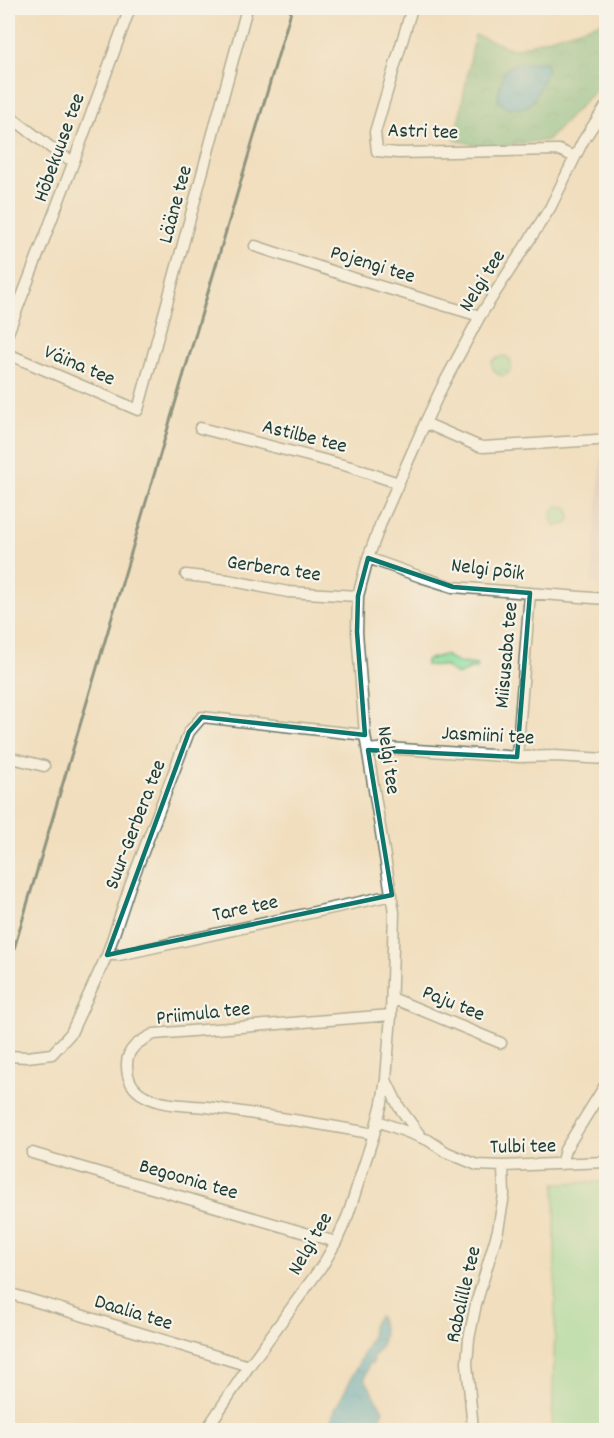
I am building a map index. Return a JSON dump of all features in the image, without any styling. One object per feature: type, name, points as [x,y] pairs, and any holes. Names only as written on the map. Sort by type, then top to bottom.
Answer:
[{"type":"street","name":"Hõbekuuse tee","points":[[8,333],[130,8]]},
{"type":"street","name":"Lääne tee","points":[[138,410],[247,8]]},
{"type":"street","name":"Astri tee","points":[[412,8],[375,132],[377,151],[399,153],[560,150],[575,157]]},
{"type":"street","name":"Nelgi tee","points":[[206,1431],[249,1366],[324,1263],[336,1242],[348,1215],[378,1121],[386,1079],[392,998],[394,912],[365,735],[357,632],[358,596],[368,558],[398,483],[442,387],[480,316],[550,208],[583,141],[606,106]]},
{"type":"street","points":[[8,115],[62,156],[74,161]]},
{"type":"street","name":"Pojengi tee","points":[[255,246],[480,316]]},
{"type":"street","name":"Väina tee","points":[[8,354],[138,410]]},
{"type":"street","points":[[425,423],[483,447],[597,440]]},
{"type":"street","name":"Astilbe tee","points":[[200,428],[351,467],[398,483]]},
{"type":"street","name":"Nelgi põik","points":[[368,558],[453,586],[606,599]]},
{"type":"street","name":"Gerbera tee","points":[[186,575],[228,580],[288,592],[358,596]]},
{"type":"street","name":"Miisusaba tee","points":[[517,757],[530,593]]},
{"type":"street","name":"Suur-Gerbera tee","points":[[8,1056],[27,1057],[52,1054],[71,1033],[107,955],[130,886],[189,732],[202,717],[365,735]]},
{"type":"street","name":"Jasmiini tee","points":[[368,750],[387,748],[517,757],[555,756],[606,759]]},
{"type":"street","points":[[8,757],[44,766]]},
{"type":"street","name":"Tare tee","points":[[107,955],[119,955],[392,895]]},
{"type":"street","name":"Paju tee","points":[[392,998],[501,1043]]},
{"type":"street","name":"Priimula tee","points":[[374,1134],[154,1100],[134,1088],[129,1080],[127,1062],[129,1053],[135,1045],[154,1034],[391,1015]]},
{"type":"street","points":[[386,1079],[399,1107],[422,1138]]},
{"type":"street","points":[[561,1164],[565,1150],[605,1087]]},
{"type":"street","name":"Tulbi tee","points":[[378,1121],[422,1138],[446,1152],[477,1165],[606,1162]]},
{"type":"street","name":"Begoonia tee","points":[[32,1153],[336,1242]]},
{"type":"street","name":"Rabalille tee","points":[[472,1431],[467,1363],[469,1339],[476,1304],[498,1230],[504,1195],[503,1166]]},
{"type":"street","name":"Daalia tee","points":[[8,1293],[249,1366]]},
{"type":"highlighted area","points":[[368,558],[453,587],[530,593],[517,757],[368,750],[392,895],[107,955],[189,732],[202,717],[365,735],[357,632],[358,596]]},
{"type":"shaded area","points":[[606,401],[606,585],[591,584]]},
{"type":"green space","points":[[606,18],[606,61],[598,87],[548,140],[488,148],[455,140],[475,35],[514,49],[599,23]]},
{"type":"green space","points":[[504,356],[510,359],[510,371],[499,375],[493,368],[492,361]]},
{"type":"green space","points":[[557,506],[569,509],[570,519],[567,524],[555,526],[551,519],[552,512]]},
{"type":"green space","points":[[444,655],[459,663],[477,665],[477,669],[457,675],[444,666],[426,665],[426,660]]},
{"type":"green space","points":[[606,1182],[606,1430],[552,1430],[555,1183]]},
{"type":"water","points":[[546,62],[548,69],[533,102],[524,108],[508,109],[498,101],[502,77],[509,66]]},
{"type":"water","points":[[379,1316],[384,1337],[373,1357],[373,1363],[369,1364],[365,1379],[383,1410],[378,1424],[369,1425],[369,1430],[332,1430],[329,1425],[336,1407],[371,1337],[372,1326]]},
{"type":"railway","points":[[8,969],[292,8]]}]
